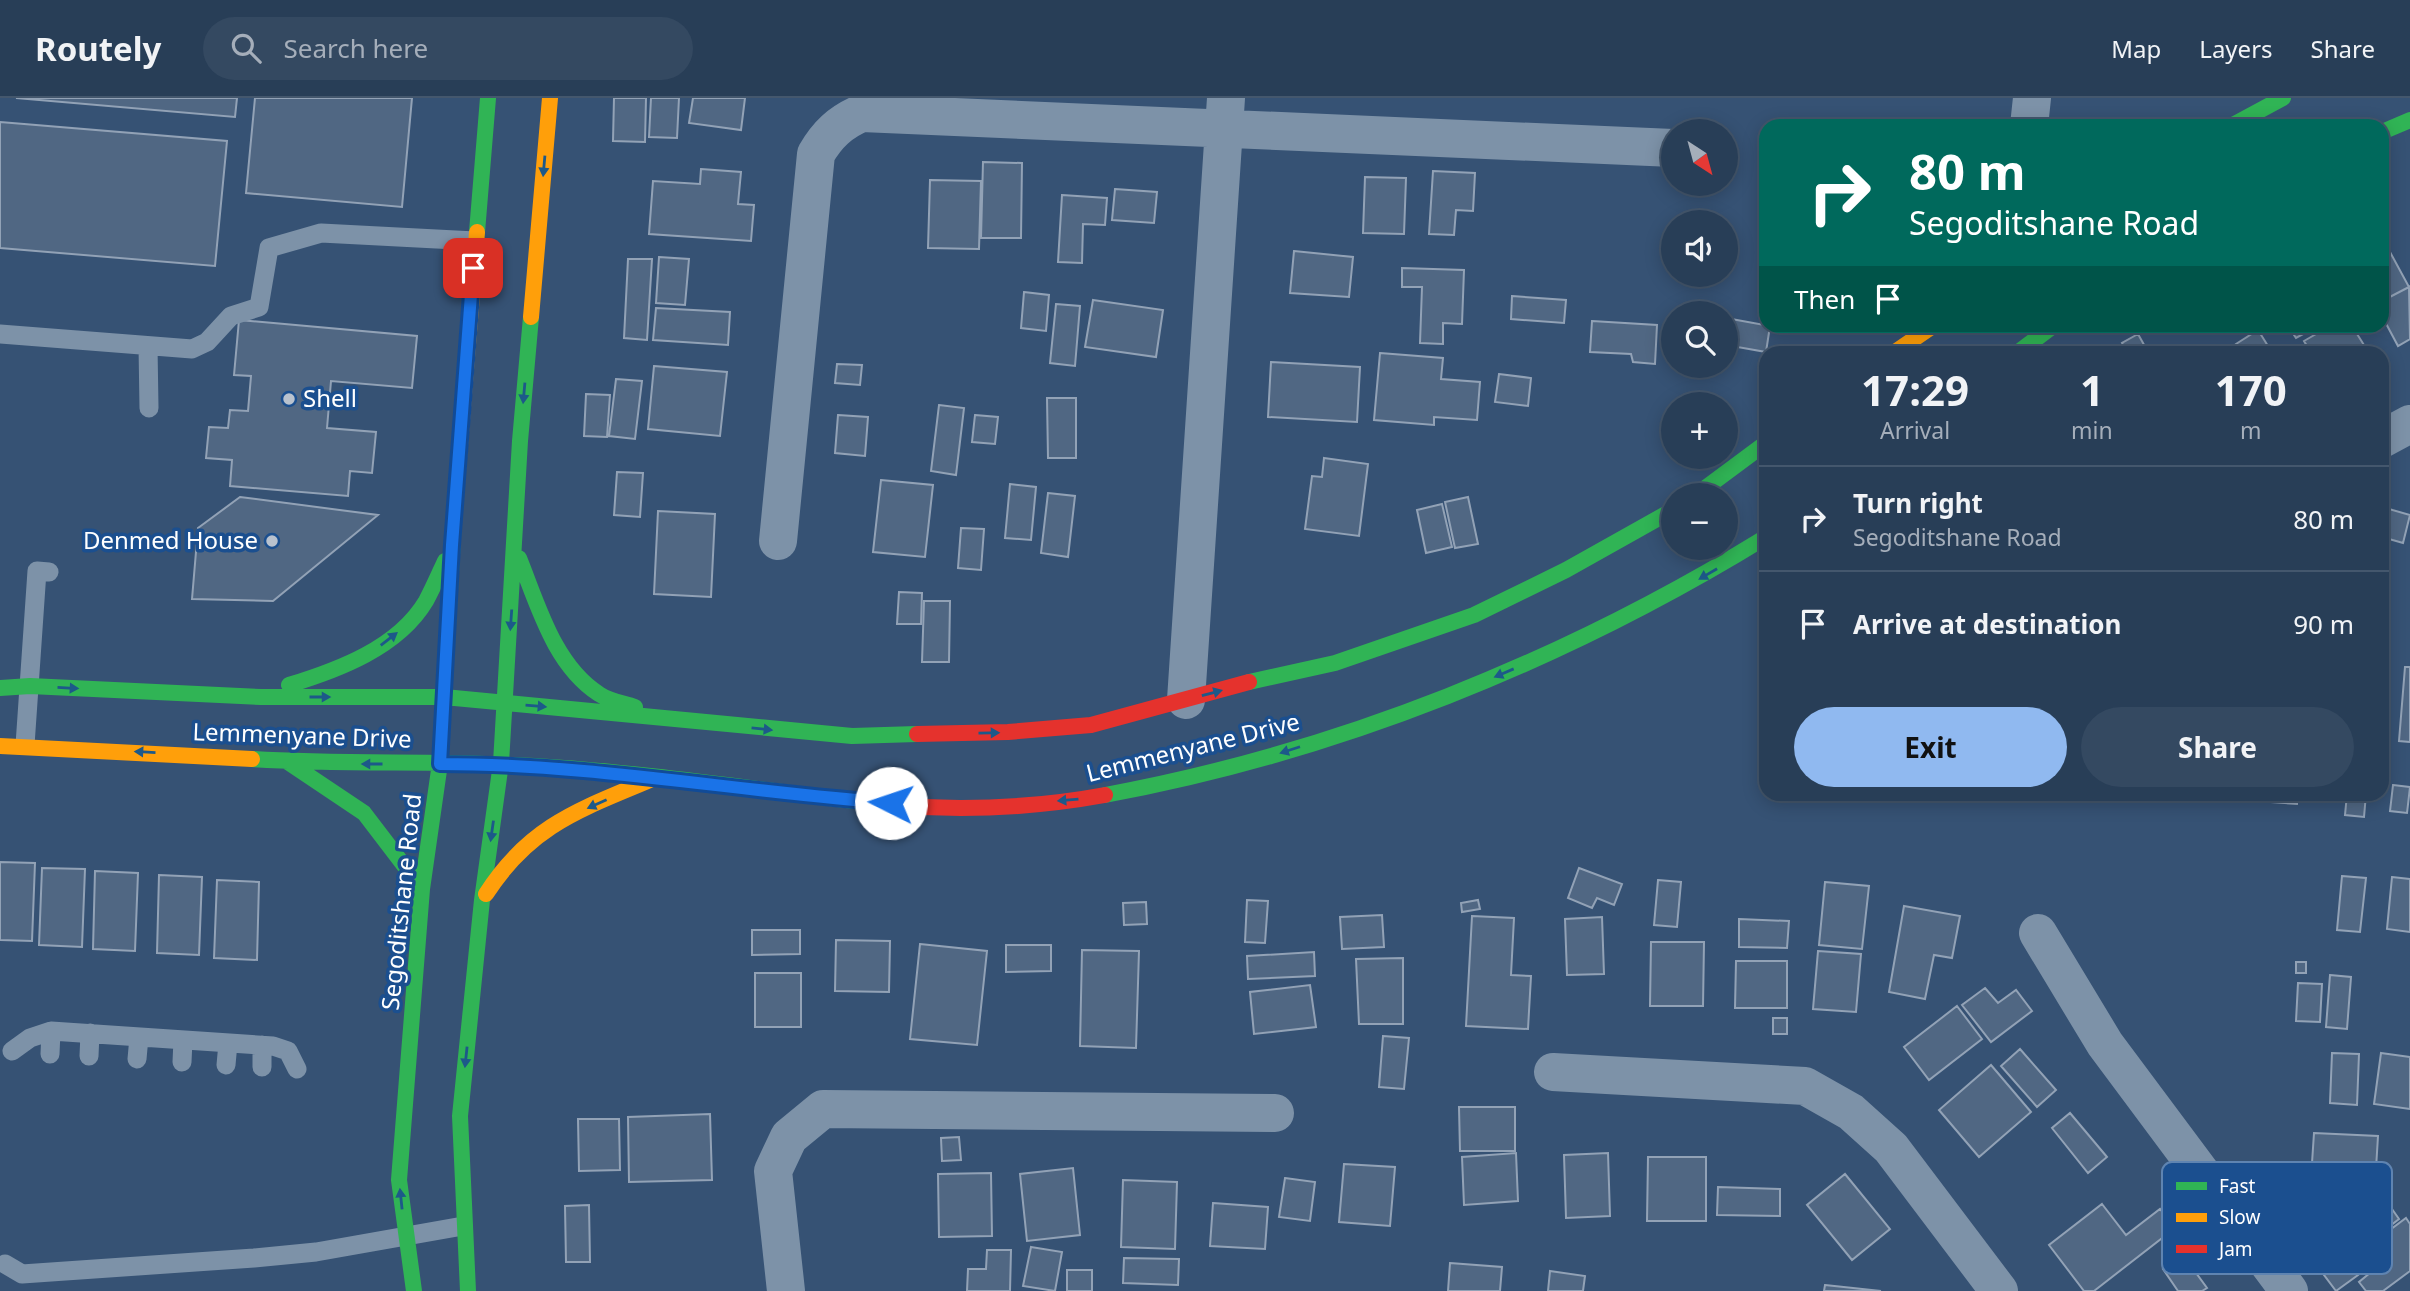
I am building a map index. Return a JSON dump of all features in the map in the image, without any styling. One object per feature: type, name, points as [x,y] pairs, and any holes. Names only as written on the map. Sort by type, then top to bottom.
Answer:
[{"type":"main road","name":"Segoditshane Road","points":[[414,1291],[399,1180],[422,889],[440,764],[452,545],[488,98]]},
{"type":"main road","points":[[468,1291],[460,1116],[482,900],[502,763],[520,441],[550,98]]},
{"type":"main road","points":[[2244,119],[2283,98]]},
{"type":"main road","points":[[2389,129],[2410,120]]},
{"type":"main road","points":[[1904,346],[1923,333]]},
{"type":"main road","points":[[2027,346],[2044,333]]},
{"type":"main road","points":[[1712,483],[1759,448]]},
{"type":"main road","name":"Lemmenyane Drive","points":[[0,688],[30,686],[261,697],[444,697],[852,736],[1008,733],[1091,725],[1335,663],[1474,615],[1566,570],[1661,517]]},
{"type":"main road","name":"Lemmenyane Drive","points":[[0,746],[25,745],[286,761],[502,763],[660,776],[844,800],[961,809],[1091,798],[1188,778],[1370,725],[1500,675],[1607,627],[1710,573],[1759,542]]},
{"type":"main road","points":[[261,697],[337,670],[390,640],[425,603],[452,545]]},
{"type":"main road","points":[[516,550],[548,627],[573,670],[599,694],[664,718]]},
{"type":"main road","points":[[286,761],[363,813],[422,889]]},
{"type":"main road","points":[[482,900],[510,858],[532,839],[571,815],[660,776]]},
{"type":"street","points":[[2030,119],[2032,98]]},
{"type":"street","points":[[778,541],[816,155],[834,129],[862,113],[1224,113],[1661,148]]},
{"type":"street","points":[[1186,700],[1224,113]]},
{"type":"street","points":[[2389,436],[2410,425]]},
{"type":"street","points":[[2038,933],[2105,1044],[2193,1162]]},
{"type":"street","points":[[1553,1072],[1805,1086],[1851,1112],[1891,1148],[1999,1291]]},
{"type":"street","points":[[786,1291],[773,1171],[789,1137],[823,1108],[1275,1113]]},
{"type":"street","points":[[2276,1274],[2289,1291]]},
{"type":"lane","points":[[0,334],[192,349],[200,346],[231,316],[259,307],[269,248],[321,233],[475,241]]},
{"type":"lane","points":[[148,346],[149,408]]},
{"type":"lane","points":[[25,745],[37,571],[49,572]]},
{"type":"lane","points":[[50,1054],[51,1031]]},
{"type":"lane","points":[[12,1051],[30,1038],[51,1031],[90,1033],[262,1045],[288,1051],[297,1069]]},
{"type":"lane","points":[[89,1056],[90,1033]]},
{"type":"lane","points":[[137,1059],[139,1037]]},
{"type":"lane","points":[[182,1062],[183,1040]]},
{"type":"lane","points":[[226,1065],[228,1043]]},
{"type":"lane","points":[[262,1045],[262,1067]]},
{"type":"lane","points":[[5,1264],[22,1274],[38,1268],[255,1252],[405,1236],[463,1226]]},
{"type":"building","points":[[16,98],[237,98],[235,117]]},
{"type":"building","points":[[255,98],[412,98],[402,207],[246,193]]},
{"type":"building","points":[[614,98],[646,98],[645,142],[613,141]]},
{"type":"building","points":[[651,98],[679,98],[677,138],[649,137]]},
{"type":"building","points":[[693,98],[745,98],[741,130],[689,123]]},
{"type":"building","points":[[0,122],[227,141],[215,266],[0,248]]},
{"type":"building","points":[[983,162],[1022,163],[1021,238],[981,238]]},
{"type":"building","points":[[701,169],[741,172],[738,204],[754,205],[751,241],[649,234],[653,181],[700,184]]},
{"type":"building","points":[[1433,171],[1475,173],[1473,211],[1456,210],[1454,235],[1429,234]]},
{"type":"building","points":[[1365,177],[1406,178],[1404,234],[1363,233]]},
{"type":"building","points":[[930,180],[981,181],[979,249],[928,248]]},
{"type":"building","points":[[1115,189],[1157,192],[1154,223],[1112,220]]},
{"type":"building","points":[[1062,195],[1107,198],[1105,225],[1083,224],[1082,263],[1058,262]]},
{"type":"building","points":[[1294,251],[1353,257],[1349,297],[1290,293]]},
{"type":"building","points":[[2389,253],[2409,287],[2389,297]]},
{"type":"building","points":[[659,257],[689,259],[685,305],[656,303]]},
{"type":"building","points":[[628,259],[652,259],[647,340],[624,338]]},
{"type":"building","points":[[1402,268],[1464,270],[1462,324],[1443,323],[1443,344],[1420,343],[1422,287],[1402,287]]},
{"type":"building","points":[[2409,287],[2410,339],[2398,346],[2389,329],[2389,297]]},
{"type":"building","points":[[1024,292],[1049,295],[1046,331],[1021,328]]},
{"type":"building","points":[[1512,296],[1566,300],[1564,323],[1511,319]]},
{"type":"building","points":[[1093,300],[1163,310],[1156,357],[1085,347]]},
{"type":"building","points":[[1056,304],[1080,306],[1075,366],[1050,363]]},
{"type":"building","points":[[656,308],[730,312],[728,345],[653,340]]},
{"type":"building","name":"Shell","points":[[239,320],[417,336],[412,388],[331,381],[327,428],[376,432],[372,473],[350,471],[348,496],[230,486],[232,460],[206,458],[209,427],[228,428],[230,410],[248,411],[251,376],[234,375]]},
{"type":"building","points":[[1738,320],[1759,324],[1759,333],[1769,333],[1767,346],[1759,346],[1759,351],[1738,347]]},
{"type":"building","points":[[1592,321],[1657,325],[1655,364],[1633,362],[1631,354],[1590,352]]},
{"type":"building","points":[[2253,333],[2260,333],[2268,346],[2237,346],[2236,344]]},
{"type":"building","points":[[2293,333],[2305,333],[2296,338]]},
{"type":"building","points":[[2318,333],[2356,333],[2365,346],[2307,346],[2304,341]]},
{"type":"building","points":[[2138,334],[2145,346],[2124,346],[2122,343]]},
{"type":"building","points":[[1380,353],[1443,358],[1441,379],[1480,382],[1477,420],[1434,417],[1434,425],[1374,420]]},
{"type":"building","points":[[1271,362],[1360,367],[1357,422],[1268,417]]},
{"type":"building","points":[[837,364],[862,365],[860,385],[835,383]]},
{"type":"building","points":[[654,366],[727,372],[720,436],[648,429]]},
{"type":"building","points":[[1499,374],[1531,378],[1528,406],[1495,402]]},
{"type":"building","points":[[616,379],[642,381],[635,439],[609,436]]},
{"type":"building","points":[[586,394],[610,395],[607,437],[584,436]]},
{"type":"building","points":[[1047,398],[1076,398],[1076,458],[1048,458]]},
{"type":"building","points":[[939,405],[964,408],[956,475],[931,471]]},
{"type":"building","points":[[838,415],[868,417],[865,456],[835,453]]},
{"type":"building","points":[[975,415],[998,417],[995,444],[972,442]]},
{"type":"building","points":[[1324,458],[1368,464],[1359,536],[1305,529],[1312,476],[1322,477]]},
{"type":"building","points":[[617,472],[643,473],[640,517],[614,515]]},
{"type":"building","points":[[881,480],[933,485],[925,557],[873,552]]},
{"type":"building","points":[[1010,484],[1036,487],[1031,540],[1005,538]]},
{"type":"building","points":[[1048,493],[1075,496],[1068,557],[1041,553]]},
{"type":"building","name":"Denmed House","points":[[240,497],[378,515],[273,601],[192,599],[198,528]]},
{"type":"building","points":[[1468,497],[1478,544],[1455,548],[1445,502]]},
{"type":"building","points":[[1442,504],[1452,547],[1426,553],[1417,510]]},
{"type":"building","points":[[2389,509],[2410,515],[2403,543],[2389,539]]},
{"type":"building","points":[[658,511],[715,514],[711,597],[654,594]]},
{"type":"building","points":[[961,528],[984,529],[981,570],[958,568]]},
{"type":"building","points":[[899,592],[922,593],[921,624],[897,624]]},
{"type":"building","points":[[924,601],[950,601],[949,662],[922,662]]},
{"type":"building","points":[[2405,667],[2410,667],[2410,742],[2399,741]]},
{"type":"building","points":[[2393,785],[2410,787],[2407,813],[2390,811]]},
{"type":"building","points":[[2256,801],[2297,801],[2297,804]]},
{"type":"building","points":[[2346,801],[2365,801],[2364,817],[2345,815]]},
{"type":"building","points":[[0,862],[35,863],[32,941],[0,940]]},
{"type":"building","points":[[42,868],[85,869],[82,947],[39,945]]},
{"type":"building","points":[[1579,868],[1622,884],[1614,905],[1597,898],[1592,908],[1568,898]]},
{"type":"building","points":[[95,871],[138,873],[135,951],[93,949]]},
{"type":"building","points":[[159,875],[202,877],[199,955],[157,953]]},
{"type":"building","points":[[2342,876],[2366,878],[2360,932],[2337,930]]},
{"type":"building","points":[[2392,877],[2410,879],[2410,932],[2387,929]]},
{"type":"building","points":[[217,880],[259,882],[257,960],[214,958]]},
{"type":"building","points":[[1658,880],[1681,882],[1677,927],[1654,925]]},
{"type":"building","points":[[1825,882],[1869,886],[1862,949],[1819,945]]},
{"type":"building","points":[[1247,900],[1268,901],[1265,943],[1245,942]]},
{"type":"building","points":[[1478,900],[1480,909],[1462,912],[1461,903]]},
{"type":"building","points":[[1146,902],[1147,924],[1124,925],[1123,903]]},
{"type":"building","points":[[1904,906],[1960,916],[1952,958],[1934,955],[1925,999],[1889,992]]},
{"type":"building","points":[[1382,915],[1384,947],[1342,949],[1340,917]]},
{"type":"building","points":[[1472,916],[1514,918],[1511,975],[1531,976],[1528,1029],[1466,1026]]},
{"type":"building","points":[[1602,917],[1604,974],[1567,975],[1565,919]]},
{"type":"building","points":[[1739,919],[1789,921],[1787,948],[1739,947]]},
{"type":"building","points":[[752,930],[800,930],[800,954],[752,955]]},
{"type":"building","points":[[836,940],[890,941],[889,992],[835,991]]},
{"type":"building","points":[[1651,942],[1704,942],[1703,1006],[1650,1006]]},
{"type":"building","points":[[920,944],[987,951],[977,1045],[910,1039]]},
{"type":"building","points":[[1006,945],[1051,945],[1051,971],[1006,972]]},
{"type":"building","points":[[1082,950],[1139,951],[1136,1048],[1080,1046]]},
{"type":"building","points":[[1818,951],[1861,954],[1856,1012],[1813,1009]]},
{"type":"building","points":[[1314,952],[1315,976],[1248,979],[1247,956]]},
{"type":"building","points":[[1403,958],[1403,1024],[1359,1024],[1356,959]]},
{"type":"building","points":[[1736,961],[1787,961],[1787,1008],[1735,1008]]},
{"type":"building","points":[[2296,962],[2306,962],[2306,973],[2296,973]]},
{"type":"building","points":[[755,973],[801,973],[801,1027],[755,1027]]},
{"type":"building","points":[[2330,975],[2351,977],[2347,1029],[2326,1027]]},
{"type":"building","points":[[2298,983],[2322,984],[2320,1022],[2296,1021]]},
{"type":"building","points":[[1310,985],[1316,1027],[1254,1034],[1250,992]]},
{"type":"building","points":[[1985,988],[1998,1003],[2016,990],[2032,1011],[1991,1042],[1962,1005]]},
{"type":"building","points":[[1957,1006],[1982,1039],[1929,1080],[1904,1047]]},
{"type":"building","points":[[1773,1018],[1787,1018],[1787,1034],[1773,1034]]},
{"type":"building","points":[[1383,1036],[1409,1038],[1404,1089],[1379,1087]]},
{"type":"building","points":[[2020,1049],[2056,1090],[2037,1107],[2001,1066]]},
{"type":"building","points":[[2332,1053],[2359,1054],[2357,1105],[2330,1103]]},
{"type":"building","points":[[2381,1053],[2410,1057],[2410,1109],[2374,1104]]},
{"type":"building","points":[[1991,1065],[2031,1112],[1979,1157],[1939,1110]]},
{"type":"building","points":[[1459,1107],[1515,1107],[1515,1151],[1460,1151]]},
{"type":"building","points":[[2070,1113],[2107,1157],[2088,1173],[2052,1128]]},
{"type":"building","points":[[710,1114],[712,1180],[629,1182],[628,1117]]},
{"type":"building","points":[[578,1119],[619,1119],[620,1170],[579,1171]]},
{"type":"building","points":[[2314,1133],[2378,1136],[2376,1162],[2312,1162]]},
{"type":"building","points":[[959,1137],[961,1160],[942,1161],[941,1138]]},
{"type":"building","points":[[1516,1153],[1518,1201],[1464,1205],[1462,1157]]},
{"type":"building","points":[[1608,1153],[1610,1216],[1566,1218],[1564,1155]]},
{"type":"building","points":[[1648,1157],[1706,1157],[1706,1221],[1647,1221]]},
{"type":"building","points":[[1344,1164],[1395,1167],[1390,1226],[1339,1222]]},
{"type":"building","points":[[1073,1168],[1080,1235],[1027,1241],[1020,1174]]},
{"type":"building","points":[[991,1173],[992,1236],[939,1237],[938,1174]]},
{"type":"building","points":[[1845,1174],[1890,1229],[1852,1260],[1807,1205]]},
{"type":"building","points":[[1285,1178],[1315,1182],[1310,1221],[1279,1217]]},
{"type":"building","points":[[1123,1180],[1177,1182],[1175,1249],[1121,1247]]},
{"type":"building","points":[[1718,1187],[1780,1189],[1780,1216],[1717,1215]]},
{"type":"building","points":[[1213,1203],[1268,1207],[1265,1249],[1210,1246]]},
{"type":"building","points":[[2102,1204],[2126,1235],[2160,1209],[2162,1212],[2162,1238],[2094,1291],[2084,1291],[2049,1245]]},
{"type":"building","points":[[589,1205],[590,1262],[566,1262],[565,1206]]},
{"type":"building","points":[[2392,1209],[2399,1219],[2392,1224]]},
{"type":"building","points":[[2406,1218],[2410,1224],[2410,1271],[2383,1291],[2366,1291],[2359,1282],[2369,1274],[2392,1274],[2392,1228]]},
{"type":"building","points":[[1031,1247],[1062,1252],[1055,1291],[1023,1286]]},
{"type":"building","points":[[987,1250],[1011,1250],[1010,1291],[967,1291],[968,1269],[986,1269]]},
{"type":"building","points":[[1124,1258],[1179,1259],[1178,1285],[1123,1283]]},
{"type":"building","points":[[1450,1263],[1502,1267],[1500,1291],[1448,1291]]},
{"type":"building","points":[[1067,1270],[1092,1270],[1092,1291],[1067,1291]]},
{"type":"building","points":[[1550,1271],[1585,1276],[1583,1291],[1548,1291]]},
{"type":"building","points":[[2166,1274],[2197,1274],[2207,1288],[2202,1291],[2178,1291]]},
{"type":"building","points":[[2323,1274],[2357,1274],[2358,1275],[2336,1291]]},
{"type":"building","points":[[1825,1285],[1881,1291],[1824,1291]]},
{"type":"traffic: fast","points":[[477,232],[488,98]]},
{"type":"traffic: fast","points":[[2244,119],[2283,98]]},
{"type":"traffic: fast","points":[[2389,129],[2410,120]]},
{"type":"traffic: fast","points":[[468,1291],[460,1116],[482,900],[501,763],[520,441],[531,317]]},
{"type":"traffic: fast","points":[[2027,346],[2044,333]]},
{"type":"traffic: fast","points":[[1712,483],[1759,448]]},
{"type":"traffic: fast","points":[[1249,682],[1335,663],[1474,615],[1566,570],[1661,517]]},
{"type":"traffic: fast","points":[[414,1291],[399,1180],[422,889],[440,763],[454,520]]},
{"type":"traffic: fast","points":[[1105,795],[1192,777],[1278,754],[1447,696],[1530,662],[1610,624],[1759,541]]},
{"type":"traffic: fast","points":[[519,558],[549,633],[570,667],[583,682],[599,694],[635,707]]},
{"type":"traffic: fast","points":[[289,685],[365,655],[400,632],[426,601],[445,561]]},
{"type":"traffic: fast","points":[[0,688],[30,686],[261,697],[444,697],[852,736],[917,734]]},
{"type":"traffic: fast","points":[[252,759],[500,764],[580,769],[890,805]]},
{"type":"traffic: fast","points":[[288,762],[364,813],[422,889]]},
{"type":"traffic: slow","points":[[531,317],[550,98]]},
{"type":"traffic: slow","points":[[454,520],[477,232]]},
{"type":"traffic: slow","points":[[1904,346],[1923,333]]},
{"type":"traffic: slow","points":[[0,746],[252,759]]},
{"type":"traffic: slow","points":[[486,894],[521,851],[560,821],[655,778]]},
{"type":"traffic: jam","points":[[917,734],[1008,732],[1091,725],[1249,682]]},
{"type":"traffic: jam","points":[[890,805],[998,807],[1105,795]]},
{"type":"place","name":"Shell","points":[[289,399]]},
{"type":"place","name":"Denmed House","points":[[272,541]]},
{"type":"route","points":[[473,268],[452,545],[440,764],[502,763],[660,776],[844,800],[891,803]]}]
